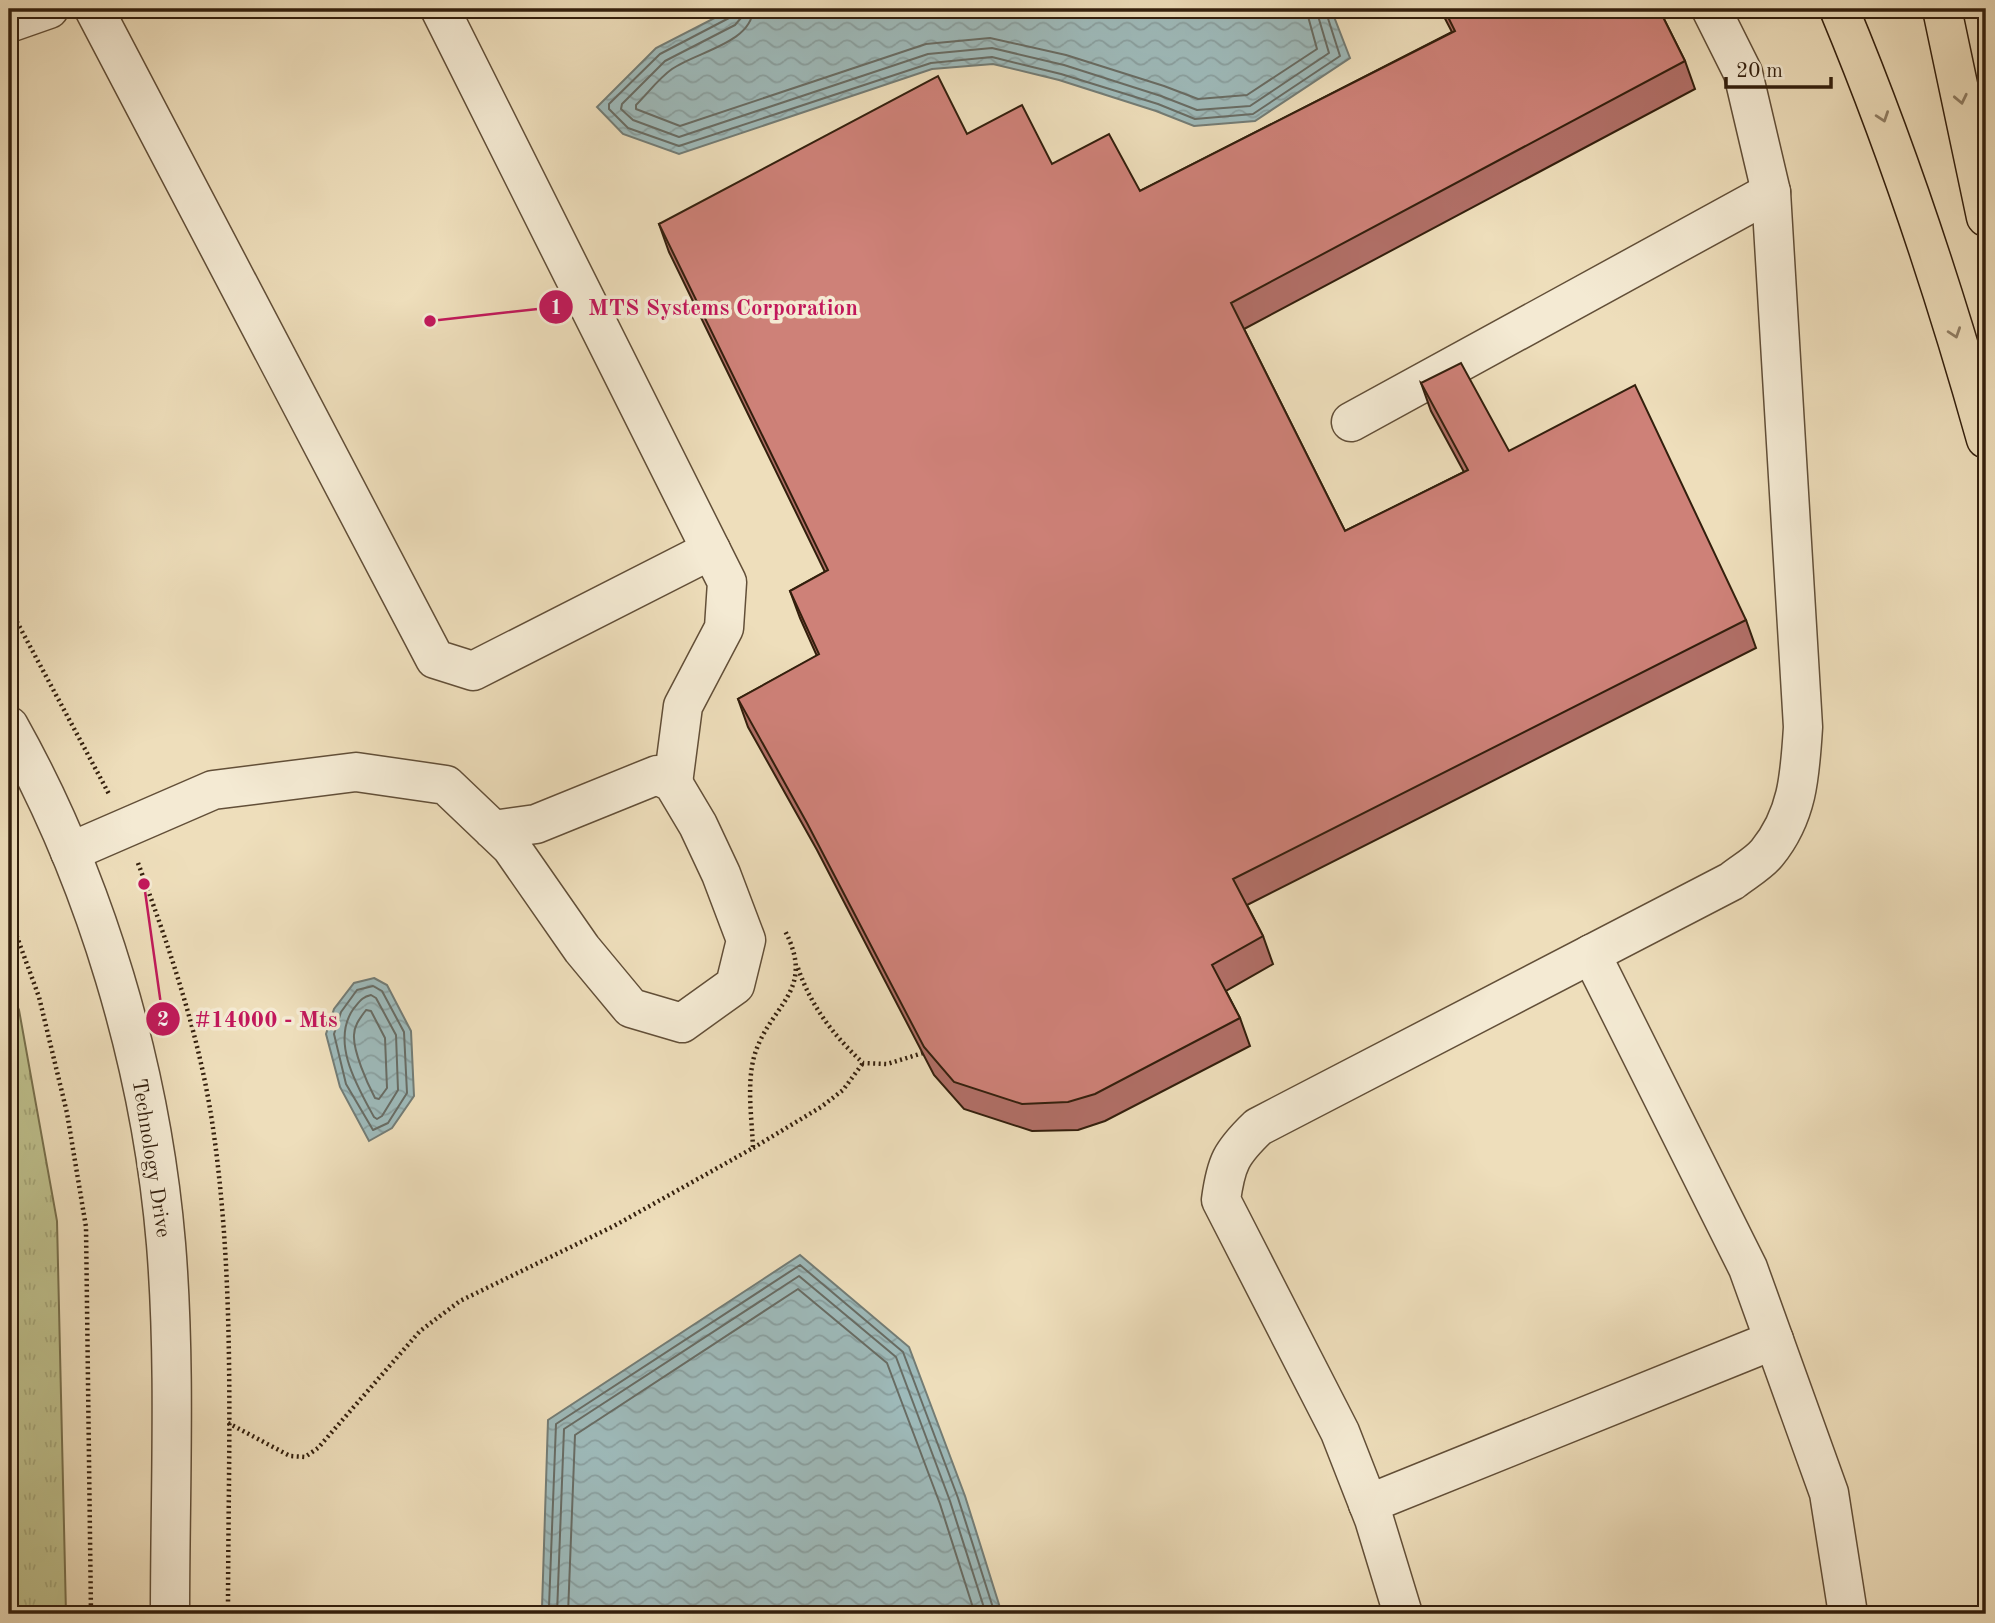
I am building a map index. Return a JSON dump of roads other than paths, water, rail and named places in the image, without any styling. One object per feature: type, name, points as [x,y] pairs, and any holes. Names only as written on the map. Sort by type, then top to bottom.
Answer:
[{"type":"highway","points":[[1839,9],[1878,102],[1963,358],[1986,439]]},
{"type":"highway","points":[[1942,9],[1986,217]]},
{"type":"street","points":[[9,23],[49,9]]},
{"type":"street","points":[[94,9],[435,659],[473,671],[711,550]]},
{"type":"street","points":[[440,9],[727,582],[724,628],[683,706],[673,783]]},
{"type":"street","points":[[1403,1614],[1368,1504],[1339,1432],[1221,1200],[1225,1172],[1237,1147],[1258,1127],[1732,881],[1766,855],[1788,821],[1799,783],[1803,727],[1771,192],[1743,73],[1712,9]]},
{"type":"street","points":[[1351,422],[1771,192]]},
{"type":"street","name":"Technology Drive","points":[[9,726],[47,799],[96,917],[119,989],[155,1155],[166,1244],[171,1368],[170,1614]]},
{"type":"street","points":[[70,852],[213,790],[356,772],[446,785],[493,830],[511,846],[582,949],[631,1008],[682,1023],[735,985],[746,940],[721,874],[698,825],[673,783],[657,775],[537,824],[493,830]]},
{"type":"street","points":[[1591,954],[1748,1268],[1829,1493],[1848,1614]]},
{"type":"street","points":[[1368,1504],[1774,1340]]},
{"type":"water","points":[[732,9],[1331,9],[1350,58],[1255,121],[1194,126],[1059,80],[993,64],[932,69],[679,154],[623,134],[597,107],[656,48]]},
{"type":"water","points":[[374,978],[387,985],[411,1031],[414,1096],[392,1128],[369,1141],[340,1087],[326,1034],[334,1009],[354,983]]},
{"type":"water","points":[[800,1255],[909,1347],[965,1496],[1002,1614],[538,1614],[542,1608],[548,1420]]},
{"type":"place","name":"MTS Systems Corporation","points":[[430,321]]},
{"type":"place","name":"#14000 - Mts","points":[[144,884]]}]
